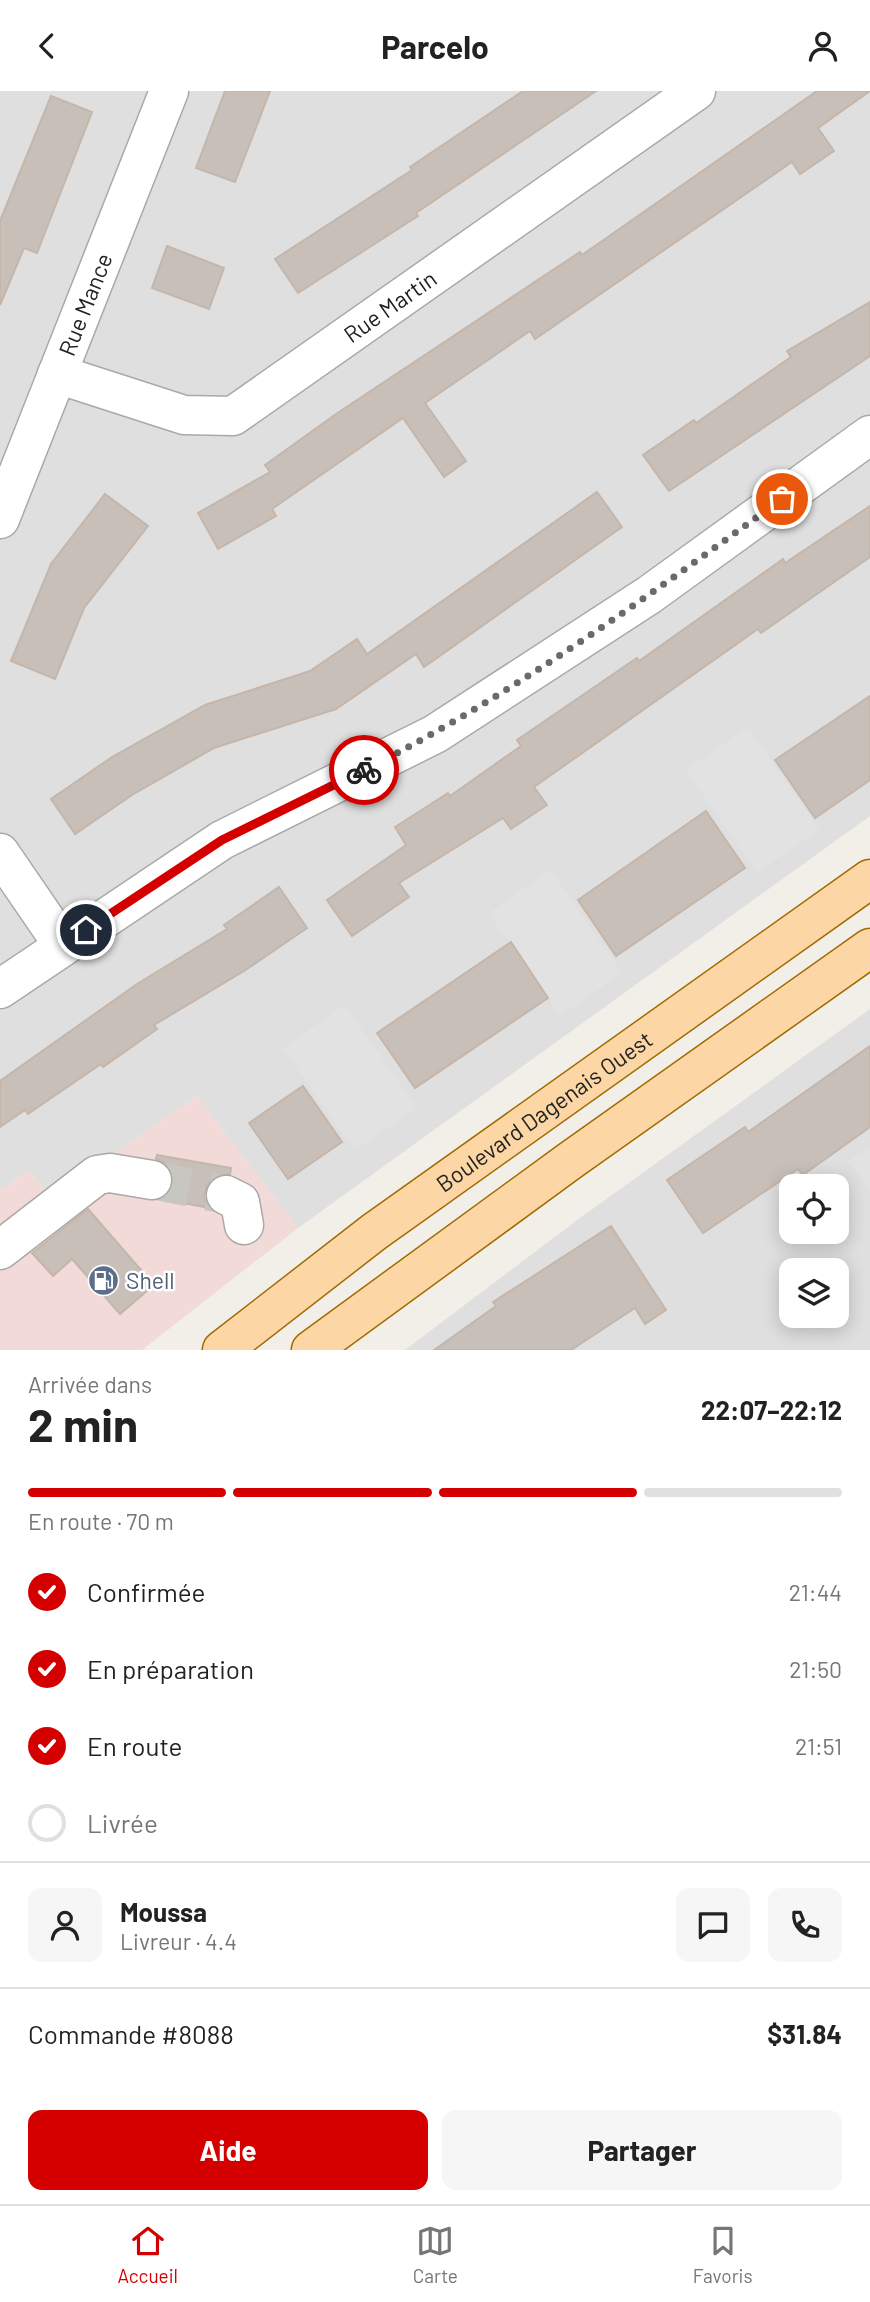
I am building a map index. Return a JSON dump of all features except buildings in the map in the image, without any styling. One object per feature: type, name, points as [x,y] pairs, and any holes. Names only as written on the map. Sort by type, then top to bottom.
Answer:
[{"type":"main road","name":"Boulevard Dagenais Ouest","points":[[222,1350],[385,1224],[870,880]]},
{"type":"main road","points":[[311,1350],[571,1160],[870,948]]},
{"type":"street","name":"Rue Mance","points":[[0,519],[169,91]]},
{"type":"street","name":"Rue Martin","points":[[57,374],[184,415],[233,416],[696,91]]},
{"type":"street","points":[[0,989],[222,840],[435,734],[649,595],[870,435]]},
{"type":"street","points":[[0,853],[63,945]]},
{"type":"street","points":[[0,1250],[97,1175],[110,1173],[152,1180]]},
{"type":"shaded area","points":[[0,91],[870,91],[870,816],[298,1228],[197,1096],[51,1197],[28,1170],[0,1191]]},
{"type":"shaded area","points":[[748,727],[819,830],[757,873],[686,770]]},
{"type":"shaded area","points":[[551,870],[622,973],[560,1016],[489,913]]},
{"type":"shaded area","points":[[345,1005],[417,1108],[354,1151],[283,1048]]},
{"type":"shaded area","points":[[870,1009],[870,1350],[405,1350],[580,1218]]},
{"type":"shaded area","points":[[197,1096],[298,1228],[142,1350],[0,1350],[0,1191],[28,1170],[51,1197]]},
{"type":"shaded area","points":[[870,1146],[870,1192],[848,1161]]},
{"type":"tunnel","points":[[152,1180],[226,1195]]},
{"type":"way so far","points":[[364,770],[435,734],[649,595],[782,499]]},
{"type":"place","name":"Shell","points":[[103,1280]]},
{"type":"route","points":[[86,930],[222,840],[364,770]]}]
